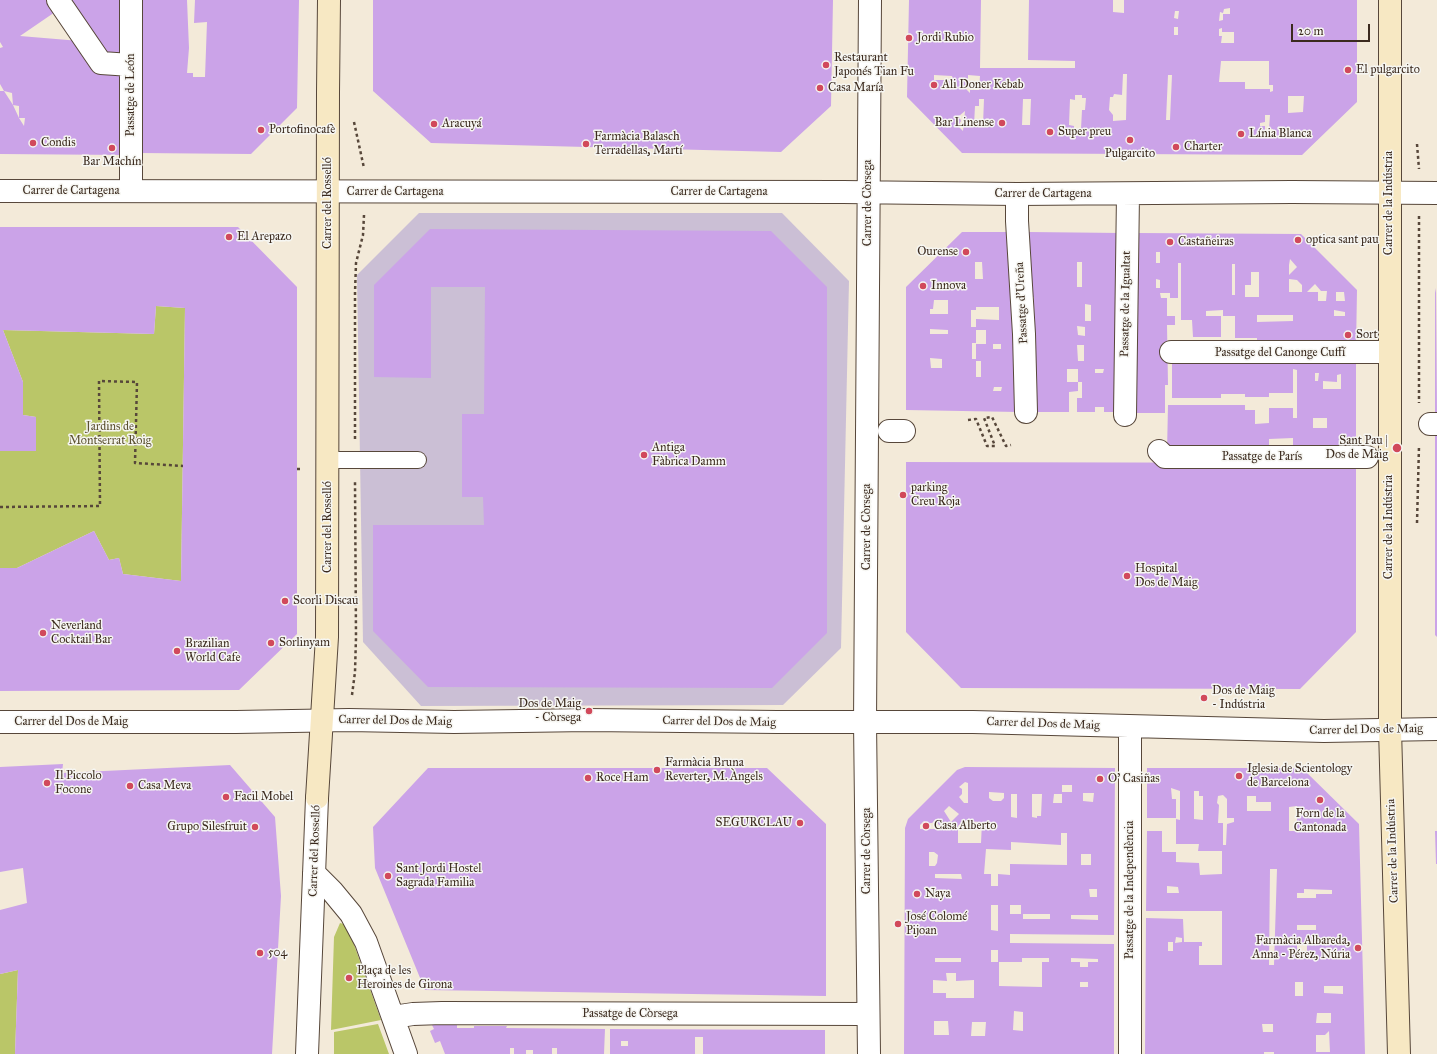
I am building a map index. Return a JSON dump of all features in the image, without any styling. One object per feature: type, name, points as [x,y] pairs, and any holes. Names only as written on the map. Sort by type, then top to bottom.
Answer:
[{"type":"main road","name":"Carrer del Rosselló","points":[[317,798],[327,637],[329,0]]},
{"type":"main road","name":"Carrer de la Indústria","points":[[1390,0],[1390,729],[1399,1054]]},
{"type":"street","points":[[58,0],[101,63],[131,65]]},
{"type":"street","name":"Passatge de León","points":[[131,0],[131,191]]},
{"type":"street","name":"Carrer de Còrsega","points":[[869,1054],[865,722],[870,0]]},
{"type":"street","name":"Carrer de Cartagena","points":[[0,191],[868,192],[1017,194],[1292,192],[1437,193]]},
{"type":"street","name":"Passatge d'Ureña","points":[[1017,194],[1017,221],[1024,334],[1026,412]]},
{"type":"street","name":"Passatge de la Igualtat","points":[[1125,415],[1128,194]]},
{"type":"street","name":"Passatge del Canonge Cuffí","points":[[1171,352],[1389,352]]},
{"type":"street","name":"Passatge de París","points":[[1160,451],[1165,457],[1368,457]]},
{"type":"street","name":"Carrer del Dos de Maig","points":[[0,722],[223,722],[323,720],[454,722],[588,720],[973,722],[1324,731],[1437,729]]},
{"type":"street","name":"Passatge de la Independència","points":[[1130,727],[1130,1054]]},
{"type":"street","name":"Carrer del Rosselló","points":[[306,1054],[317,798]]},
{"type":"street","points":[[314,873],[332,891],[351,914],[366,942],[406,1054]]},
{"type":"street","name":"Passatge de Còrsega","points":[[393,1017],[413,1014],[442,1013],[868,1014]]},
{"type":"lane","points":[[328,460],[418,460]]},
{"type":"path","points":[[1417,528],[1426,424],[1419,241]]},
{"type":"path","points":[[0,507],[100,506],[99,381],[137,382],[135,463],[183,466]]},
{"type":"path","points":[[968,420],[976,419],[987,446],[995,446],[984,418],[992,417],[1006,446],[1011,445]]},
{"type":"shaded area","name":"Antiga Fàbrica Damm","points":[[419,213],[782,213],[849,281],[841,648],[783,705],[421,706],[363,642],[357,275]]},
{"type":"green space","name":"Jardins de Montserrat Roig","points":[[156,306],[185,308],[181,581],[123,574],[119,558],[109,560],[94,531],[17,568],[0,568],[0,451],[36,451],[36,417],[23,415],[23,382],[3,330],[154,334]]},
{"type":"green space","name":"Plaça de les Heroines de Girona","points":[[340,923],[347,925],[381,1020],[331,1030],[334,937]]},
{"type":"green space","points":[[18,970],[15,1054],[0,1054],[0,974]]},
{"type":"green space","points":[[378,1024],[389,1054],[334,1054],[334,1032]]},
{"type":"building","points":[[0,0],[52,0],[58,10],[20,36],[80,41],[126,75],[125,155],[0,154],[0,91],[4,91],[0,84],[0,48],[3,47],[0,42]],"holes":[[[4,91],[12,93],[13,105]],[[13,105],[19,106],[19,118]],[[19,118],[25,118],[24,126]]]},
{"type":"building","points":[[64,0],[125,0],[124,57],[103,58]]},
{"type":"building","points":[[139,0],[187,0],[189,48],[187,73],[193,73],[193,77],[205,77],[207,22],[194,23],[195,0],[299,0],[297,108],[251,154],[140,153]]},
{"type":"building","points":[[373,0],[833,0],[831,106],[781,152],[431,143],[373,91]]},
{"type":"building","points":[[909,0],[981,0],[980,68],[1075,68],[1075,61],[1028,60],[1029,0],[1113,0],[1113,12],[1124,13],[1124,0],[1357,0],[1357,102],[1302,155],[962,153],[907,97]],"holes":[[[1230,8],[1230,14],[1223,14],[1223,20],[1219,21],[1220,12],[1223,13],[1224,9]],[[1175,11],[1179,11],[1178,19],[1174,18]],[[1174,27],[1178,27],[1178,35],[1174,35]],[[1222,28],[1222,32],[1234,32],[1234,43],[1221,43],[1222,36],[1219,36],[1219,29]],[[1221,61],[1269,61],[1269,85],[1273,85],[1273,91],[1270,92],[1270,89],[1245,89],[1245,82],[1219,82]],[[1123,74],[1127,74],[1126,120],[1113,121],[1113,115],[1109,110],[1110,97],[1113,97],[1114,94],[1122,95]],[[934,75],[952,76],[953,80],[934,80]],[[968,75],[980,76],[979,90],[970,90],[970,93],[964,87],[968,87]],[[1168,75],[1172,75],[1170,120],[1166,120]],[[1075,95],[1082,95],[1082,98],[1086,98],[1085,110],[1082,110],[1081,129],[1074,129],[1074,126],[1069,125],[1070,99],[1075,100]],[[1288,96],[1304,96],[1303,112],[1288,113]],[[979,99],[984,99],[983,125],[974,125],[975,106],[979,106]],[[1023,99],[1031,99],[1030,125],[1022,125]],[[965,111],[963,131],[958,126],[961,121],[959,116]],[[1265,115],[1270,115],[1269,129],[1273,129],[1273,134],[1269,135],[1269,131],[1265,131],[1265,126],[1260,126],[1260,123],[1265,122]]]},
{"type":"building","points":[[0,227],[238,227],[297,287],[297,634],[239,690],[0,691],[0,568],[17,568],[94,531],[109,560],[119,558],[123,574],[181,581],[185,308],[156,306],[154,334],[3,330],[23,382],[23,415],[36,417],[36,451],[0,451]]},
{"type":"building","name":"Antiga Fàbrica Damm","points":[[430,229],[771,231],[827,287],[827,633],[772,688],[428,687],[373,631],[373,525],[484,525],[483,497],[462,497],[462,414],[484,414],[485,287],[431,287],[431,378],[374,377],[374,285]]},
{"type":"building","points":[[962,232],[1013,232],[1018,412],[906,410],[906,287]],"holes":[[[975,262],[982,262],[983,279],[975,279]],[[934,300],[948,300],[948,314],[930,314],[930,309],[933,309]],[[976,307],[999,307],[999,320],[976,319],[976,327],[971,327],[971,310],[976,310]],[[930,329],[948,330],[948,334],[930,334]],[[976,330],[986,330],[986,344],[976,344],[976,359],[972,359],[972,343],[976,343]],[[993,344],[1001,344],[1001,349],[993,349]],[[930,358],[942,359],[942,368],[931,368]],[[976,361],[981,361],[981,377],[976,377]],[[994,387],[1002,387],[1001,391],[993,391]]]},
{"type":"building","points":[[1029,232],[1121,233],[1120,412],[1104,412],[1104,407],[1095,407],[1095,412],[1077,412],[1077,398],[1082,398],[1082,382],[1078,382],[1078,391],[1069,392],[1069,412],[1035,412],[1034,297],[1030,297]],"holes":[[[1077,262],[1082,262],[1082,287],[1077,287]],[[1085,304],[1091,305],[1091,321],[1085,321]],[[1077,326],[1085,327],[1085,336],[1078,335]],[[1077,345],[1084,345],[1084,361],[1078,361]],[[1067,369],[1078,369],[1078,382],[1067,382]],[[1095,369],[1104,369],[1103,373],[1095,373]]]},
{"type":"building","points":[[1137,233],[1301,234],[1357,290],[1356,348],[1257,348],[1257,338],[1235,338],[1235,316],[1223,316],[1223,310],[1206,311],[1206,316],[1221,316],[1221,337],[1193,337],[1192,320],[1181,320],[1181,263],[1178,263],[1178,298],[1170,298],[1170,293],[1160,293],[1161,298],[1167,298],[1167,316],[1175,316],[1175,325],[1167,325],[1168,385],[1165,385],[1165,413],[1136,413]],"holes":[[[1156,252],[1160,252],[1160,263],[1156,263]],[[1290,259],[1297,267],[1289,275],[1289,265]],[[1232,264],[1235,264],[1235,295],[1232,295]],[[1251,272],[1259,272],[1259,297],[1245,297],[1245,285],[1251,285]],[[1156,279],[1160,280],[1160,288],[1156,288]],[[1289,279],[1297,280],[1302,285],[1302,292],[1289,292]],[[1315,284],[1321,291],[1327,291],[1326,301],[1318,301],[1318,292],[1307,292]],[[1336,292],[1344,292],[1345,301],[1336,301]],[[1334,310],[1345,312],[1345,316],[1334,316]],[[1257,315],[1293,315],[1293,321],[1257,322]]]},
{"type":"building","points":[[1436,288],[1437,412],[1435,412],[1435,293]]},
{"type":"building","points":[[1356,357],[1356,452],[1293,451],[1293,438],[1269,439],[1269,451],[1167,452],[1168,405],[1245,405],[1245,410],[1255,410],[1255,424],[1269,423],[1269,408],[1293,408],[1293,418],[1297,418],[1297,370],[1293,369],[1293,393],[1269,393],[1269,397],[1245,397],[1245,394],[1221,394],[1221,398],[1172,398],[1172,358]],"holes":[[[1315,373],[1319,373],[1318,381],[1315,381]],[[1341,374],[1341,389],[1323,389],[1323,381],[1337,382],[1337,375]],[[1313,418],[1327,418],[1327,428],[1313,428]]]},
{"type":"building","points":[[1435,427],[1437,427],[1437,637],[1435,635]]},
{"type":"building","name":"Hospital Dos de Maig","points":[[906,462],[1356,463],[1356,632],[1300,689],[961,688],[906,632]]},
{"type":"building","points":[[63,764],[62,773],[230,765],[275,817],[281,896],[272,1054],[15,1054],[18,970],[0,974],[0,910],[27,903],[23,868],[0,872],[0,767]]},
{"type":"building","points":[[965,767],[1115,768],[1114,935],[1010,934],[1010,943],[1114,944],[1114,1054],[904,1054],[905,828],[908,819],[957,770]],"holes":[[[965,782],[968,783],[968,803],[964,803],[959,797],[962,794],[962,789],[959,787]],[[1062,785],[1072,785],[1072,792],[1062,792]],[[989,792],[1004,793],[1004,798],[1001,801],[993,801],[989,798]],[[1083,793],[1094,793],[1093,802],[1083,801]],[[1011,794],[1017,794],[1017,818],[1011,817]],[[1032,794],[1042,794],[1041,816],[1037,816],[1037,818],[1032,817]],[[1054,794],[1062,794],[1062,803],[1053,803]],[[949,806],[959,814],[951,822],[944,811]],[[935,820],[940,826],[940,829],[920,829],[920,825],[924,821],[926,823],[932,823]],[[963,821],[982,822],[981,843],[958,843],[958,826]],[[1061,833],[1067,833],[1067,865],[1010,864],[1010,875],[998,874],[998,886],[991,886],[991,874],[984,874],[986,849],[1011,850],[1011,842],[1061,845]],[[929,852],[934,852],[938,855],[935,866],[929,866]],[[1081,854],[1091,854],[1091,865],[1081,865]],[[935,874],[961,874],[962,879],[935,878]],[[1089,889],[1097,889],[1097,897],[1090,897]],[[991,905],[998,905],[998,931],[991,930]],[[1010,905],[1021,905],[1021,914],[1010,914]],[[936,914],[961,914],[961,922],[935,922]],[[1023,914],[1050,914],[1050,919],[1023,919]],[[1071,915],[1098,915],[1098,920],[1071,919]],[[991,950],[998,950],[998,962],[991,962]],[[935,958],[961,958],[961,962],[935,962]],[[1022,958],[1049,958],[1049,962],[1042,962],[1042,987],[999,986],[999,962],[1022,962]],[[1071,958],[1098,959],[1098,962],[1088,962],[1088,967],[1080,967],[1080,962],[1071,962]],[[946,973],[956,973],[956,981],[974,980],[974,998],[946,998],[946,993],[933,993],[933,980],[947,981]],[[1080,982],[1088,982],[1088,987],[1080,987]],[[1014,1011],[1023,1012],[1023,1031],[1013,1030]],[[934,1021],[948,1021],[949,1035],[934,1035]],[[972,1022],[986,1022],[985,1036],[971,1036]]]},
{"type":"building","points":[[428,768],[767,768],[826,824],[826,996],[425,990],[375,868],[373,827]]},
{"type":"building","points":[[1147,768],[1302,768],[1359,824],[1365,1054],[1274,1054],[1274,1052],[1264,1052],[1264,1054],[1145,1054],[1146,918],[1183,919],[1184,942],[1202,942],[1202,946],[1199,946],[1199,965],[1222,965],[1222,911],[1146,911],[1147,831],[1162,831],[1162,852],[1176,852],[1176,862],[1199,863],[1200,875],[1222,874],[1222,851],[1198,851],[1199,844],[1176,844],[1176,819],[1180,820],[1180,791],[1171,788],[1172,799],[1176,799],[1176,818],[1147,818]],"holes":[[[1194,791],[1199,791],[1199,796],[1203,796],[1203,820],[1194,819]],[[1223,795],[1227,799],[1227,818],[1234,818],[1234,822],[1227,824],[1226,845],[1223,845],[1223,823],[1218,823],[1219,805],[1217,803],[1218,796]],[[1247,796],[1256,796],[1256,802],[1271,802],[1271,811],[1247,811]],[[1297,806],[1297,831],[1289,831],[1289,807]],[[1270,869],[1277,869],[1274,965],[1269,965]],[[1167,886],[1178,887],[1179,893],[1167,893]],[[1304,889],[1332,890],[1332,894],[1316,894],[1316,898],[1297,898],[1297,893],[1304,893]],[[1297,925],[1316,925],[1316,930],[1297,930]],[[1176,937],[1182,938],[1182,942],[1175,943]],[[1168,942],[1173,942],[1173,951],[1168,951]],[[1297,945],[1307,945],[1307,951],[1297,951]],[[1295,982],[1303,982],[1303,996],[1295,996]],[[1324,986],[1343,986],[1343,994],[1324,993]],[[1317,1013],[1331,1013],[1331,1023],[1316,1023]],[[1262,1024],[1273,1024],[1273,1032],[1263,1032]],[[1329,1031],[1330,1052],[1316,1052],[1316,1035],[1325,1035]]]},
{"type":"building","points":[[1435,831],[1437,831],[1437,864],[1436,864]]},
{"type":"building","points":[[432,1025],[457,1025],[457,1028],[474,1028],[474,1026],[507,1026],[506,1028],[605,1029],[604,1054],[557,1054],[557,1048],[552,1048],[552,1054],[533,1054],[533,1050],[526,1050],[526,1054],[514,1054],[514,1048],[510,1048],[510,1054],[445,1054],[440,1041],[435,1043],[430,1031],[434,1029]]},
{"type":"building","points":[[610,1029],[825,1030],[825,1054],[703,1054],[703,1037],[695,1037],[695,1054],[610,1054]],"holes":[[[621,1041],[628,1041],[628,1046],[621,1046]]]},
{"type":"place","name":"Jordi Rubio","points":[[909,38]]},
{"type":"place","name":"Restaurant Japonés Tian Fu","points":[[826,65]]},
{"type":"place","name":"El pulgarcito","points":[[1348,70]]},
{"type":"place","name":"Ali Doner Kebab","points":[[934,85]]},
{"type":"place","name":"Casa María","points":[[820,88]]},
{"type":"place","name":"Bar Linense","points":[[1002,123]]},
{"type":"place","name":"Aracuyá","points":[[434,124]]},
{"type":"place","name":"Portofinocafè","points":[[261,130]]},
{"type":"place","name":"Super preu","points":[[1050,132]]},
{"type":"place","name":"Línia Blanca","points":[[1241,134]]},
{"type":"place","name":"Pulgarcito","points":[[1130,140]]},
{"type":"place","name":"Condis","points":[[33,143]]},
{"type":"place","name":"Farmàcia Balasch Terradellas, Martí","points":[[586,144]]},
{"type":"place","name":"Charter","points":[[1176,147]]},
{"type":"place","name":"Bar Machín","points":[[112,148]]},
{"type":"place","name":"El Arepazo","points":[[229,237]]},
{"type":"place","name":"optica sant pau","points":[[1298,240]]},
{"type":"place","name":"Castañeiras","points":[[1170,242]]},
{"type":"place","name":"Ourense","points":[[966,252]]},
{"type":"place","name":"Innova","points":[[923,286]]},
{"type":"place","name":"Sort","points":[[1348,335]]},
{"type":"place","name":"Sant Pau | Dos de Maig","points":[[1397,448]]},
{"type":"place","name":"Antiga Fàbrica Damm","points":[[644,455]]},
{"type":"place","name":"parking Creu Roja","points":[[903,495]]},
{"type":"place","name":"Hospital Dos de Maig","points":[[1127,576]]},
{"type":"place","name":"Scorli Discau","points":[[285,601]]},
{"type":"place","name":"Neverland Cocktail Bar","points":[[43,633]]},
{"type":"place","name":"Sorlinyam","points":[[271,643]]},
{"type":"place","name":"Brazilian World Cafe","points":[[177,651]]},
{"type":"place","name":"Dos de Maig - Indústria","points":[[1204,698]]},
{"type":"place","name":"Dos de Maig - Còrsega","points":[[589,711]]},
{"type":"place","name":"Farmàcia Bruna Reverter, M. Àngels","points":[[657,770]]},
{"type":"place","name":"Iglesia de Scientology de Barcelona","points":[[1239,776]]},
{"type":"place","name":"Roce Ham","points":[[588,778]]},
{"type":"place","name":"O' Casiñas","points":[[1100,779]]},
{"type":"place","name":"Il Piccolo Focone","points":[[47,783]]},
{"type":"place","name":"Casa Meva","points":[[130,786]]},
{"type":"place","name":"Facil Mobel","points":[[226,797]]},
{"type":"place","name":"Forn de la Cantonada","points":[[1320,800]]},
{"type":"place","name":"SEGURCLAU","points":[[800,823]]},
{"type":"place","name":"Casa Alberto","points":[[926,826]]},
{"type":"place","name":"Grupo Silesfruit","points":[[255,827]]},
{"type":"place","name":"Sant Jordi Hostel Sagrada Familia","points":[[388,876]]},
{"type":"place","name":"Naya","points":[[917,894]]},
{"type":"place","name":"José Colomé Pijoan","points":[[898,924]]},
{"type":"place","name":"Farmàcia Albareda, Anna - Pérez, Núria","points":[[1358,948]]},
{"type":"place","name":"504","points":[[260,953]]},
{"type":"place","name":"Plaça de les Heroines de Girona","points":[[349,978]]}]
